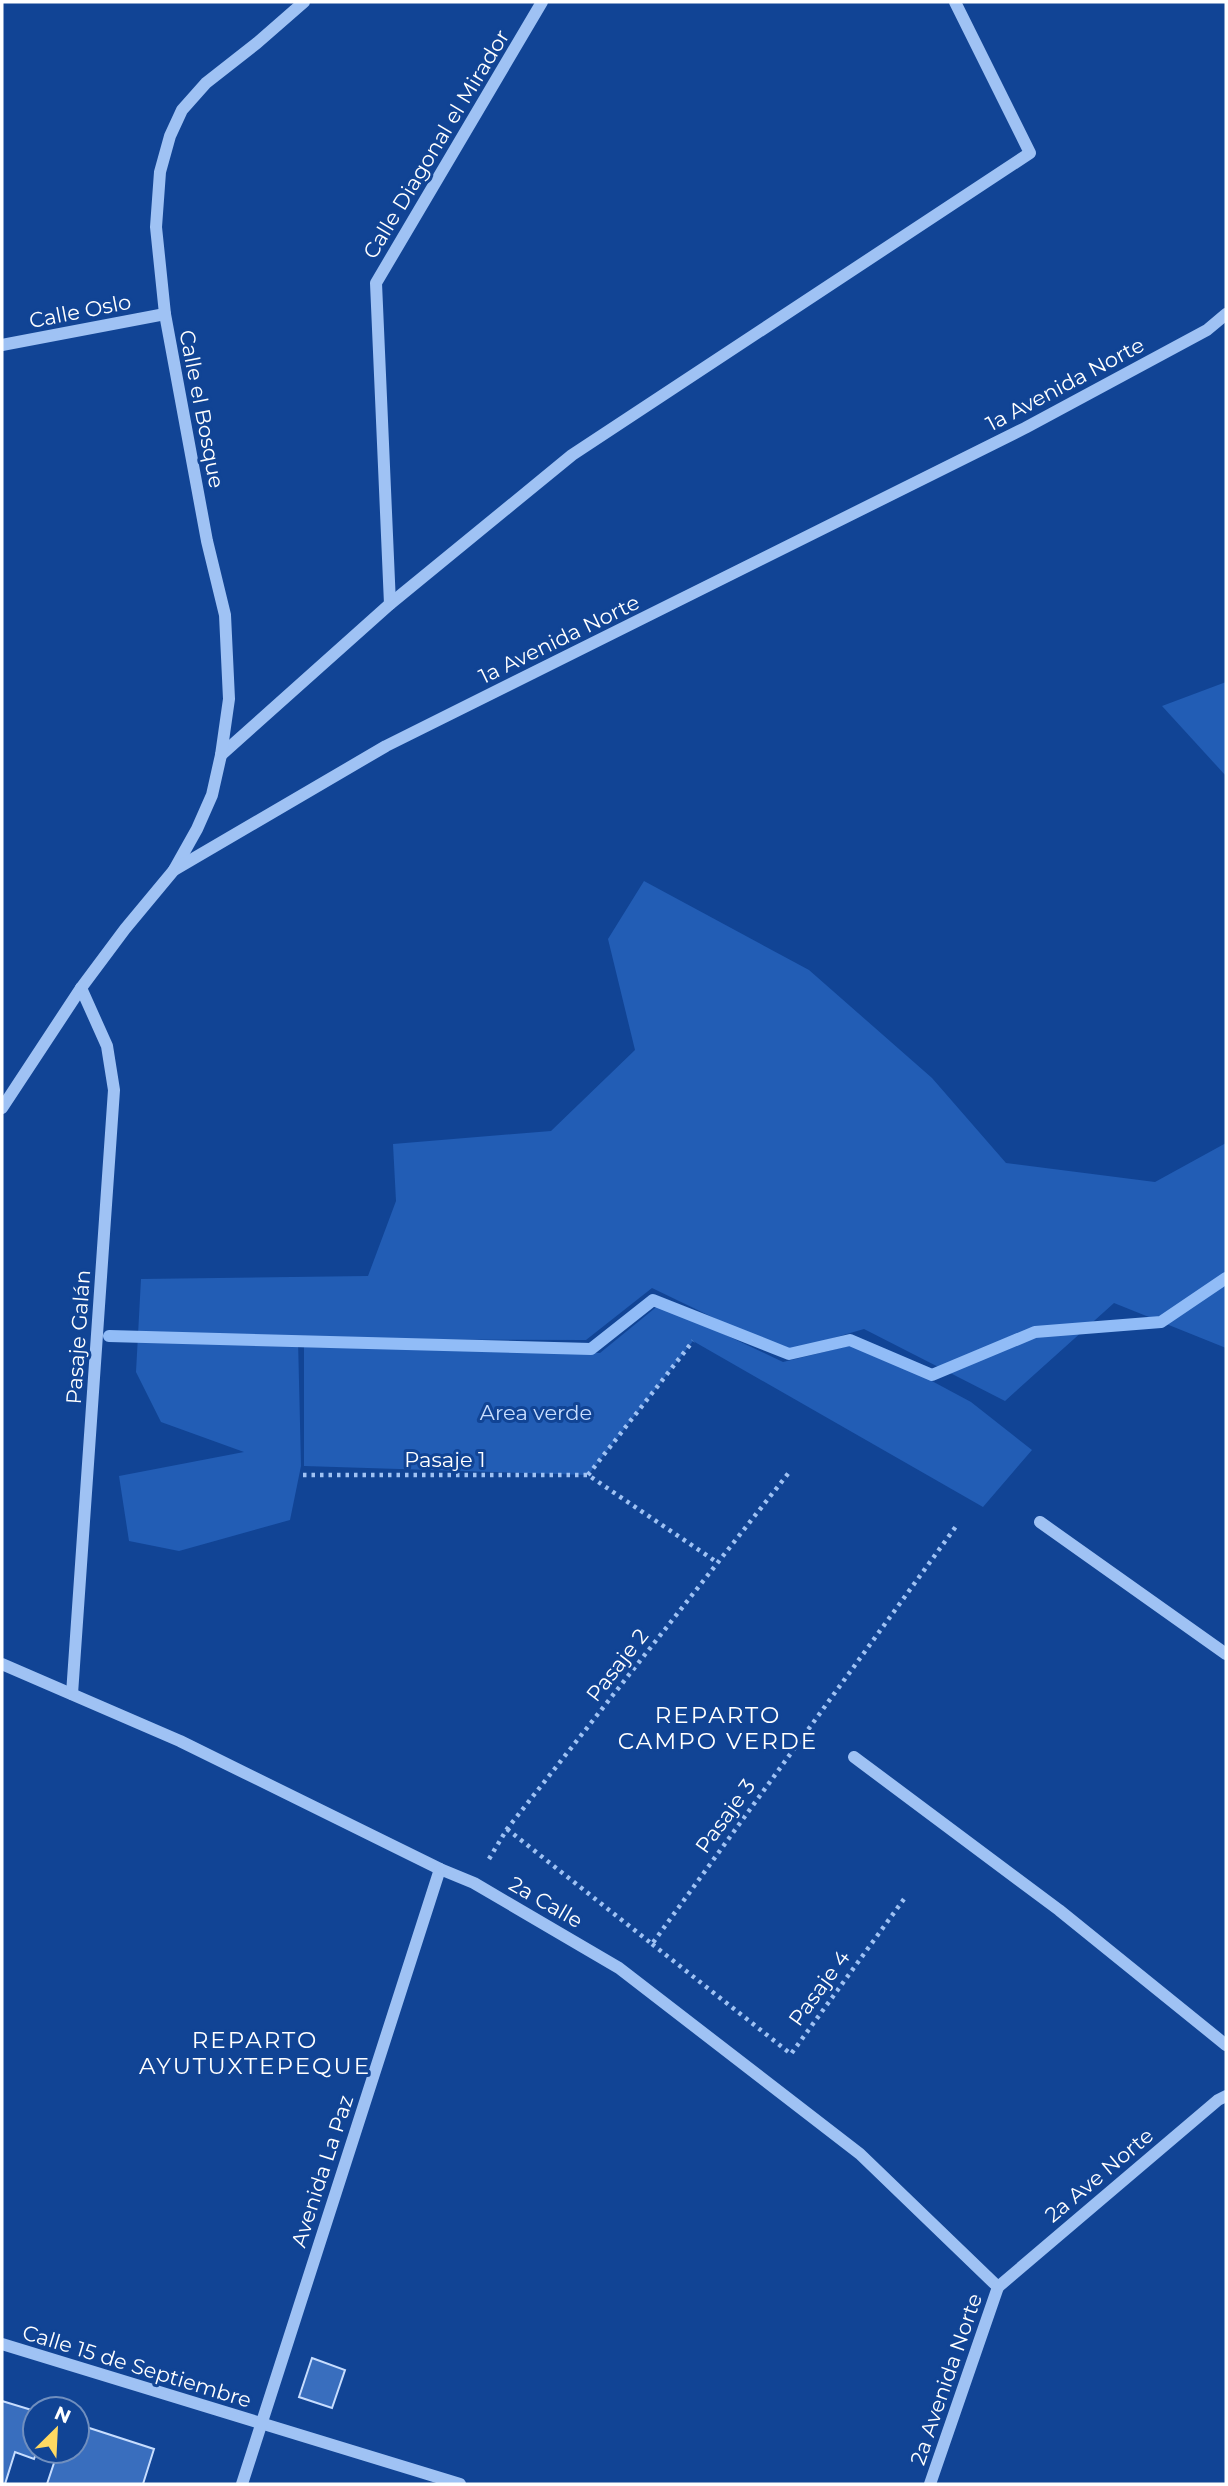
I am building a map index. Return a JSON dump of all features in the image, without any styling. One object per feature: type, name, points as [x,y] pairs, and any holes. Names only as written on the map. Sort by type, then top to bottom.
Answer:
[{"type":"street","name":"Calle el Bosque","points":[[174,870],[212,795],[229,699],[225,615],[207,541],[165,314],[156,227],[160,172],[170,136],[183,110],[206,83],[304,2]]},
{"type":"street","name":"Calle Diagonal el Mirador","points":[[390,604],[376,283],[542,2]]},
{"type":"street","points":[[221,755],[390,604],[572,455],[1030,153],[955,2]]},
{"type":"street","name":"Calle Oslo","points":[[2,345],[165,314]]},
{"type":"street","name":"1a Avenida Norte","points":[[2,1108],[80,988],[174,870],[386,746],[1025,428],[1207,330],[1226,314]]},
{"type":"street","name":"Pasaje Galán","points":[[72,1695],[114,1090],[107,1046],[80,988]]},
{"type":"street","points":[[1040,1522],[1226,1654]]},
{"type":"street","name":"2a Calle","points":[[2,1664],[180,1741],[440,1869],[474,1883],[630,1976],[860,2154],[998,2287]]},
{"type":"street","points":[[854,1757],[1059,1910],[1226,2045]]},
{"type":"street","name":"Avenida La Paz","points":[[242,2484],[440,1869]]},
{"type":"street","name":"2a Ave Norte","points":[[998,2287],[1226,2095]]},
{"type":"street","name":"2a Avenida Norte","points":[[930,2484],[998,2287]]},
{"type":"street","name":"Calle 15 de Septiembre","points":[[2,2344],[460,2484]]},
{"type":"path","points":[[693,1341],[588,1475],[718,1563]]},
{"type":"path","name":"Pasaje 2","points":[[474,1883],[508,1829],[791,1470]]},
{"type":"path","name":"Pasaje 1","points":[[303,1475],[588,1475]]},
{"type":"path","name":"Pasaje 3","points":[[652,1944],[957,1525]]},
{"type":"path","points":[[508,1829],[652,1944]]},
{"type":"path","name":"Pasaje 4","points":[[652,1944],[791,2054],[904,1899]]},
{"type":"green space","points":[[1226,682],[1226,776],[1162,706]]},
{"type":"green space","points":[[644,881],[809,970],[932,1078],[1006,1163],[1155,1182],[1226,1143],[1226,1348],[1114,1303],[1005,1401],[864,1329],[785,1352],[652,1288],[586,1340],[298,1339],[301,1466],[290,1520],[179,1551],[129,1541],[119,1476],[244,1452],[161,1422],[136,1372],[141,1279],[368,1276],[396,1201],[393,1144],[551,1131],[635,1050],[608,939]]},
{"type":"green space","name":"Area verde","points":[[660,1304],[783,1362],[861,1343],[971,1402],[1032,1450],[983,1507],[693,1341],[588,1475],[304,1466],[304,1347],[600,1353]]},
{"type":"building","points":[[312,2358],[345,2370],[332,2408],[299,2397]]},
{"type":"building","points":[[2,2401],[21,2407],[21,2454],[15,2452],[5,2484],[2,2484]]},
{"type":"building","points":[[91,2429],[154,2449],[143,2484],[47,2484],[53,2465],[91,2465]]},
{"type":"waterway","points":[[109,1336],[591,1349],[653,1300],[789,1354],[850,1340],[932,1375],[1035,1332],[1161,1322],[1226,1278]]},
{"type":"district","name":"REPARTO CAMPO VERDE","points":[[718,1728]]},
{"type":"district","name":"REPARTO AYUTUXTEPEQUE","points":[[255,2053]]}]
